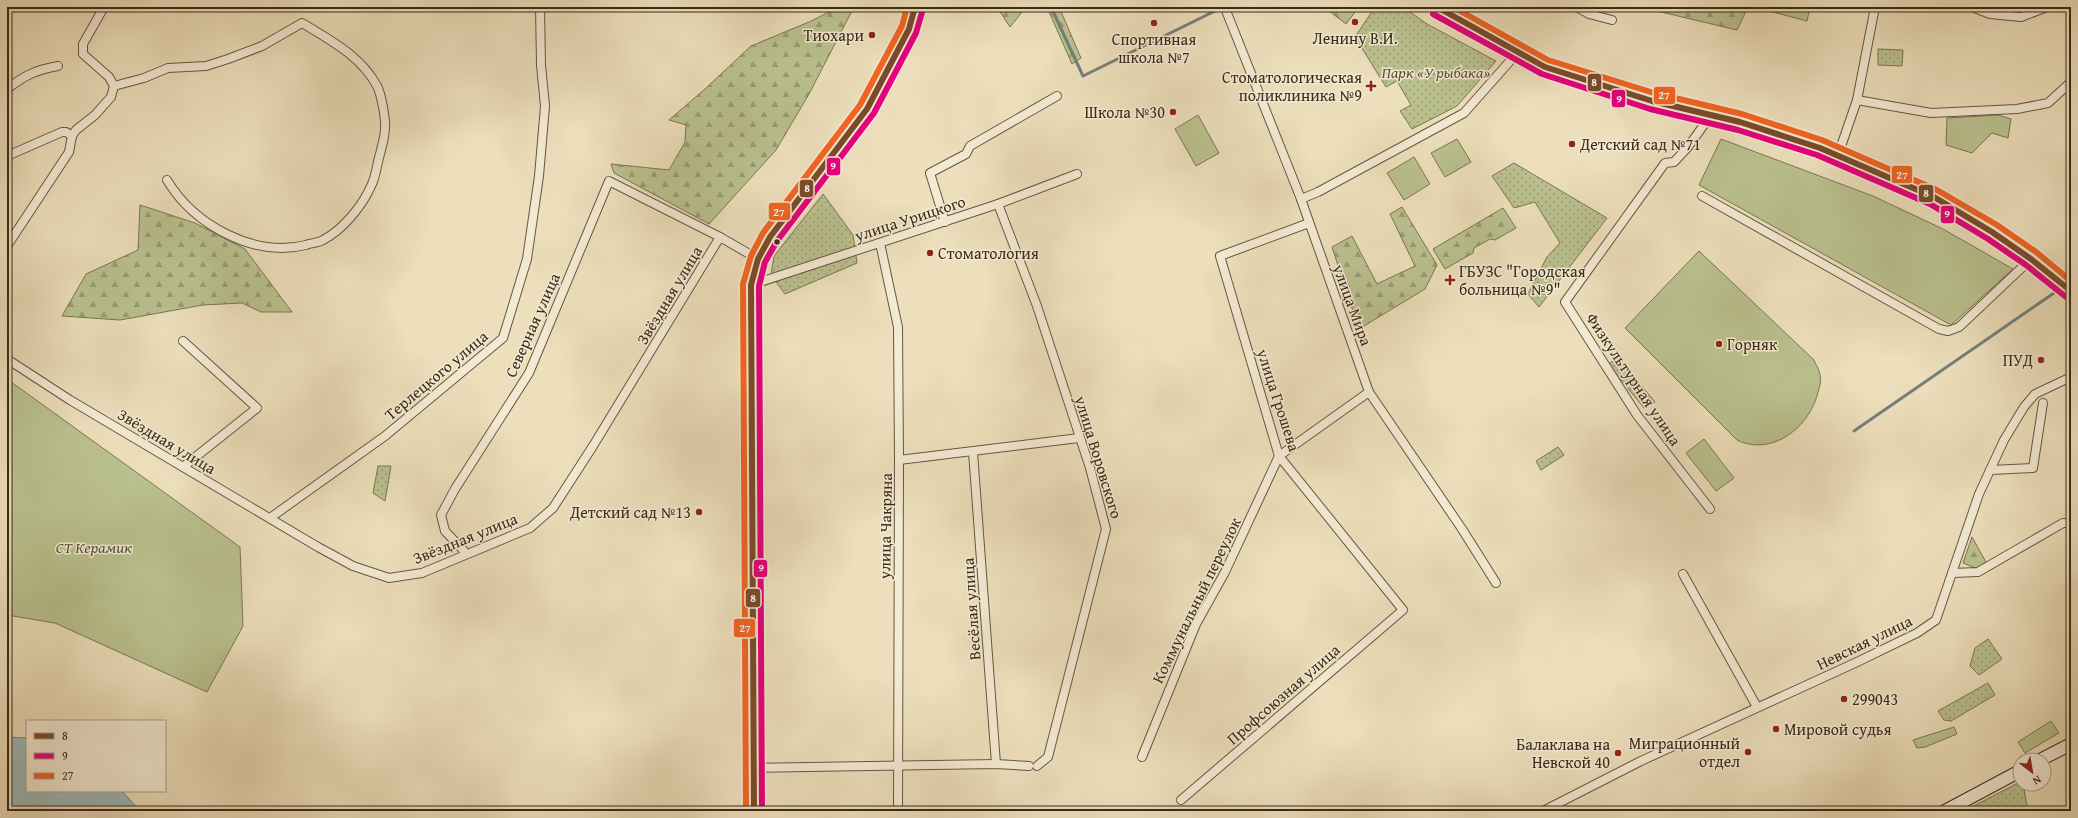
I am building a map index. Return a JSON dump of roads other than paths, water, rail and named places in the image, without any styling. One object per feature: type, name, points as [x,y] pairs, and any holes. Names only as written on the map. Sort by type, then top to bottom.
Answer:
[{"type":"main road","points":[[754,811],[752,356],[750,285],[758,259],[770,237],[867,109],[909,29],[914,7]]},
{"type":"main road","points":[[1437,7],[1545,67],[1652,101],[1740,122],[1838,156],[1934,197],[1992,232],[2031,258],[2071,291]]},
{"type":"main road","points":[[2052,754],[2071,744]]},
{"type":"main road","points":[[1945,811],[2012,775]]},
{"type":"street","points":[[7,246],[69,152],[72,136],[76,130],[95,115],[111,97],[114,86],[109,77],[83,54],[83,44],[104,7]]},
{"type":"street","name":"Терлецкого улица","points":[[270,518],[385,436],[503,338],[527,259],[539,176],[545,106],[541,65],[540,7]]},
{"type":"street","points":[[1577,7],[1589,14],[1612,20]]},
{"type":"street","points":[[1838,156],[1857,100],[1875,7]]},
{"type":"street","points":[[1972,7],[1990,14],[2021,17],[2048,7]]},
{"type":"street","name":"улица Мира","points":[[1228,13],[1310,223],[1369,392],[1462,529],[1496,583]]},
{"type":"street","points":[[114,86],[144,78],[168,68],[206,66],[228,59],[262,46],[302,23],[346,49],[367,70],[378,88],[386,126],[372,183],[359,206],[342,227],[323,240],[289,249],[255,245],[231,237],[200,217],[188,207],[177,197],[167,180]]},
{"type":"street","points":[[1301,199],[1318,192],[1464,113],[1518,52]]},
{"type":"street","points":[[7,89],[25,75],[43,68],[58,66]]},
{"type":"street","points":[[1857,100],[1931,113],[2017,110],[2048,103],[2068,85]]},
{"type":"street","points":[[945,222],[930,173],[966,154],[970,146],[1057,96]]},
{"type":"street","name":"Физкультурная улица","points":[[1710,509],[1637,415],[1565,302],[1665,163],[1674,162],[1688,147],[1711,115]]},
{"type":"street","points":[[7,156],[62,132],[66,132],[72,136]]},
{"type":"street","name":"улица Урицкого","points":[[750,285],[945,222],[1077,174]]},
{"type":"street","name":"Северная улица","points":[[466,553],[445,531],[441,515],[455,488],[529,373],[609,181],[720,238]]},
{"type":"street","points":[[1702,196],[1939,329],[1948,331],[1959,327],[2031,258]]},
{"type":"street","name":"улица Воровского","points":[[996,764],[1033,766],[1048,757],[1106,529],[1090,468],[1037,306],[998,204]]},
{"type":"street","name":"улица Грошева","points":[[1310,223],[1220,256],[1279,456],[1403,610]]},
{"type":"street","name":"Звёздная улица","points":[[7,359],[70,400],[353,566],[389,578],[422,573],[466,553],[530,528],[553,508],[593,446],[720,238],[758,259]]},
{"type":"street","name":"улица Чакряна","points":[[880,243],[898,327],[899,460],[896,765],[898,811]]},
{"type":"street","points":[[183,341],[257,408],[183,467]]},
{"type":"street","name":"Невская улица","points":[[1543,811],[1641,761],[1917,633],[1936,620],[1979,494],[2016,420],[2035,394],[2071,377]]},
{"type":"street","points":[[1279,456],[1369,392]]},
{"type":"street","points":[[1990,470],[2033,468],[2043,403]]},
{"type":"street","points":[[899,460],[1080,438]]},
{"type":"street","name":"Весёлая улица","points":[[973,452],[996,764]]},
{"type":"street","name":"Коммунальный переулок","points":[[1142,757],[1196,624],[1225,572],[1279,456]]},
{"type":"street","points":[[1952,573],[1978,572],[2063,523],[2071,523]]},
{"type":"street","points":[[1683,574],[1757,707]]},
{"type":"street","name":"Профсоюзная улица","points":[[1181,800],[1403,610]]},
{"type":"street","points":[[753,768],[996,764]]},
{"type":"water","points":[[7,737],[26,738],[26,792],[123,792],[140,811],[7,811]]},
{"type":"waterway","points":[[1051,7],[1083,76],[1219,9]]},
{"type":"waterway","points":[[1854,431],[2054,293]]},
{"type":"place","name":"Ленину В.И.","points":[[1355,22]]},
{"type":"place","name":"Спортивная школа №7","points":[[1154,23]]},
{"type":"place","name":"Тиохари","points":[[872,35]]},
{"type":"place","name":"Стоматологическая поликлиника №9","points":[[1371,86]]},
{"type":"place","name":"Школа №30","points":[[1173,112]]},
{"type":"place","name":"Детский сад №71","points":[[1572,144]]},
{"type":"place","name":"Стоматология","points":[[930,253]]},
{"type":"place","name":"ГБУЗС \"Городская больница №9\"","points":[[1450,280]]},
{"type":"place","name":"Горняк","points":[[1719,344]]},
{"type":"place","name":"ПУД","points":[[2041,360]]},
{"type":"place","name":"Детский сад №13","points":[[699,512]]},
{"type":"place","name":"299043","points":[[1844,699]]},
{"type":"place","name":"Мировой судья","points":[[1776,729]]},
{"type":"place","name":"Миграционный отдел","points":[[1748,752]]},
{"type":"place","name":"Балаклава на Невской 40","points":[[1618,753]]},
{"type":"park label","name":"Парк «У рыбака»","points":[[1436,72]]},
{"type":"park label","name":"СТ Керамик","points":[[94,547]]}]
